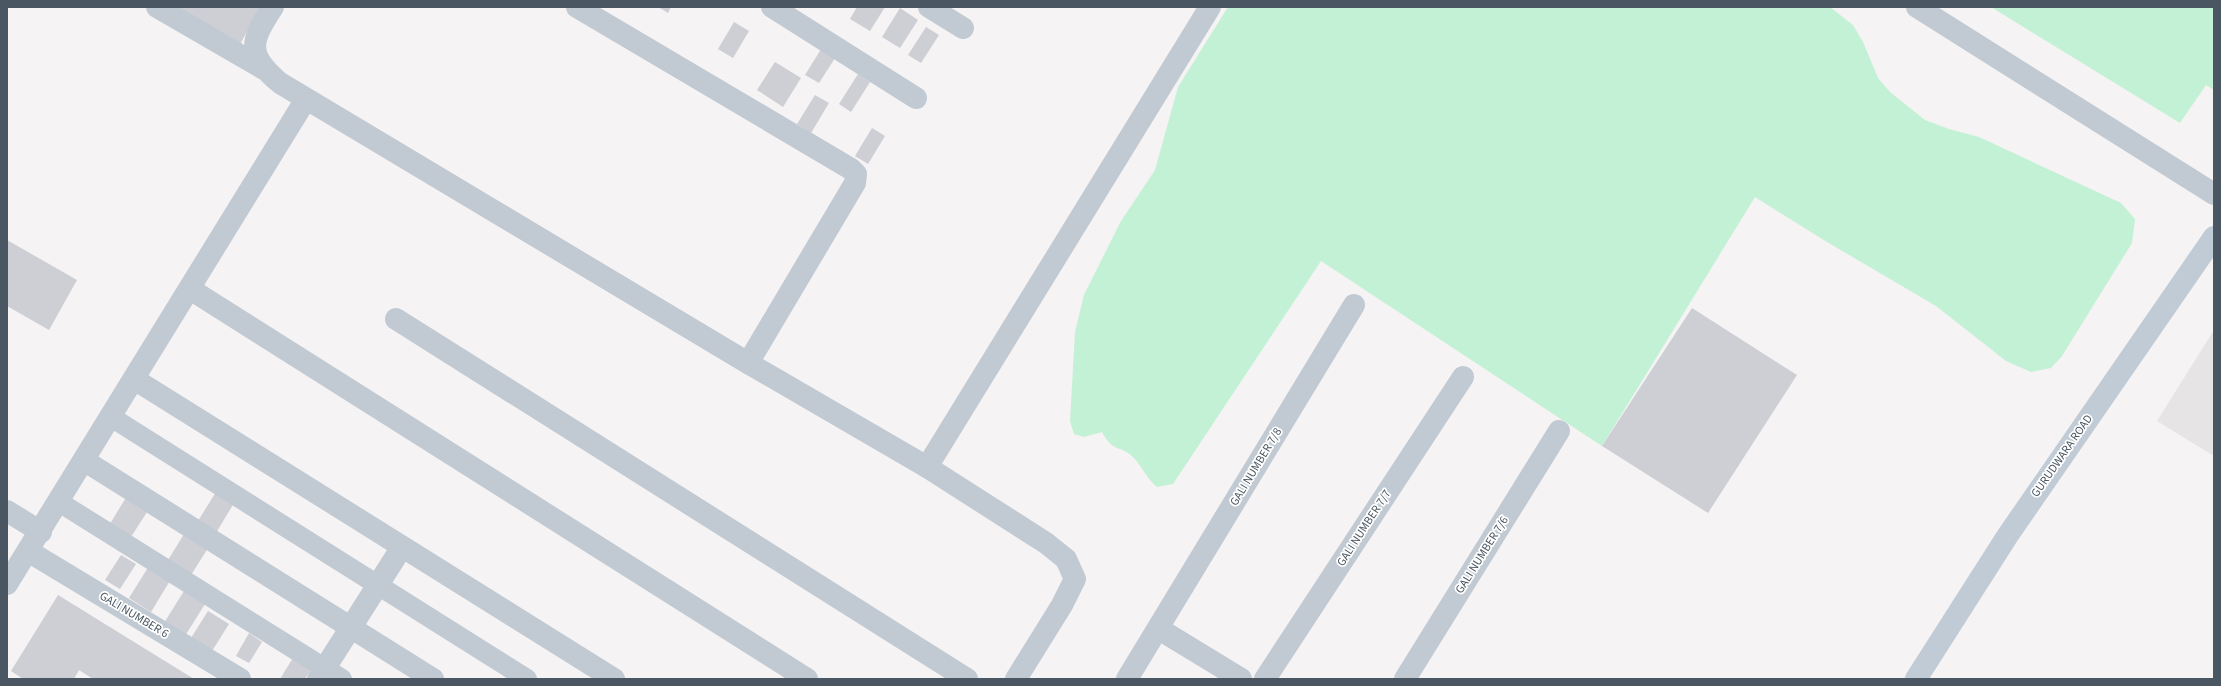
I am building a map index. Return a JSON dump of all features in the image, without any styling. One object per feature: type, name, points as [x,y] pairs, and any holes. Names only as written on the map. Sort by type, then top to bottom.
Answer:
[{"type":"street","points":[[157,7],[264,69],[306,99],[748,363],[927,467],[1046,543],[1066,559],[1075,579],[1062,605],[1016,679]]},
{"type":"street","points":[[264,69],[254,51],[256,36],[273,7]]},
{"type":"street","points":[[577,7],[851,168],[856,174],[855,183],[748,363]]},
{"type":"street","points":[[772,7],[916,98]]},
{"type":"street","points":[[929,7],[963,28]]},
{"type":"street","points":[[927,467],[1210,7]]},
{"type":"street","points":[[1917,7],[2214,194]]},
{"type":"street","points":[[7,584],[41,532],[306,99]]},
{"type":"street","name":"GURUDWARA ROAD","points":[[1916,679],[2008,535],[2214,237]]},
{"type":"street","points":[[190,290],[807,679]]},
{"type":"street","name":"GALI NUMBER 7/8","points":[[1127,679],[1159,629],[1354,305]]},
{"type":"street","points":[[396,319],[967,679]]},
{"type":"street","name":"GALI NUMBER 7/7","points":[[1266,679],[1463,377]]},
{"type":"street","points":[[134,379],[614,679]]},
{"type":"street","name":"GALI NUMBER 7/6","points":[[1405,679],[1559,430]]},
{"type":"street","points":[[85,460],[432,679]]},
{"type":"street","points":[[7,510],[41,532]]},
{"type":"street","points":[[328,675],[350,627],[402,547]]},
{"type":"street","name":"GALI NUMBER 6","points":[[28,551],[240,679]]},
{"type":"street","points":[[1159,629],[1241,679]]},
{"type":"lane","points":[[111,417],[527,679]]},
{"type":"lane","points":[[58,502],[328,675]]},
{"type":"shaded area","points":[[2214,330],[2214,456],[2157,421]]},
{"type":"green space","points":[[1228,7],[1830,7],[1853,25],[1863,42],[1878,78],[1890,92],[1925,120],[1949,129],[1979,137],[2121,203],[2135,219],[2132,243],[2062,356],[2051,368],[2031,372],[2006,361],[1936,306],[1827,242],[1755,197],[1602,446],[1321,261],[1173,484],[1157,487],[1129,453],[1113,446],[1102,432],[1084,437],[1074,434],[1070,421],[1075,332],[1084,295],[1121,221],[1155,170],[1178,87]]},
{"type":"green space","points":[[1991,7],[2214,7],[2214,90],[2206,85],[2180,123]]},
{"type":"building","points":[[170,7],[261,7],[239,46]]},
{"type":"building","points":[[658,7],[671,7],[668,13]]},
{"type":"building","points":[[857,7],[885,7],[870,31],[850,19]]},
{"type":"building","points":[[900,8],[918,20],[900,48],[882,37]]},
{"type":"building","points":[[734,22],[749,31],[733,58],[718,49]]},
{"type":"building","points":[[926,27],[939,35],[921,63],[908,55]]},
{"type":"building","points":[[823,46],[837,55],[819,83],[805,75]]},
{"type":"building","points":[[775,62],[801,78],[783,107],[757,90]]},
{"type":"building","points":[[858,74],[870,82],[851,112],[839,104]]},
{"type":"building","points":[[815,95],[829,103],[811,133],[797,124]]},
{"type":"building","points":[[872,128],[885,136],[868,164],[855,156]]},
{"type":"building","points":[[7,240],[77,280],[49,330],[7,306]]},
{"type":"building","points":[[1692,308],[1797,375],[1708,513],[1602,446]]},
{"type":"building","points":[[216,492],[234,503],[216,533],[198,521]]},
{"type":"building","points":[[127,496],[149,509],[129,540],[108,527]]},
{"type":"building","points":[[186,531],[210,545],[191,575],[168,560]]},
{"type":"building","points":[[121,555],[136,564],[120,589],[105,580]]},
{"type":"building","points":[[149,566],[171,579],[151,612],[129,598]]},
{"type":"building","points":[[184,591],[205,604],[185,636],[164,623]]},
{"type":"building","points":[[58,595],[194,679],[93,679],[79,670],[74,679],[23,679],[11,671]]},
{"type":"building","points":[[208,611],[229,624],[212,651],[191,638]]},
{"type":"building","points":[[249,633],[262,642],[249,663],[236,656]]},
{"type":"building","points":[[296,653],[314,664],[305,679],[280,679]]}]
